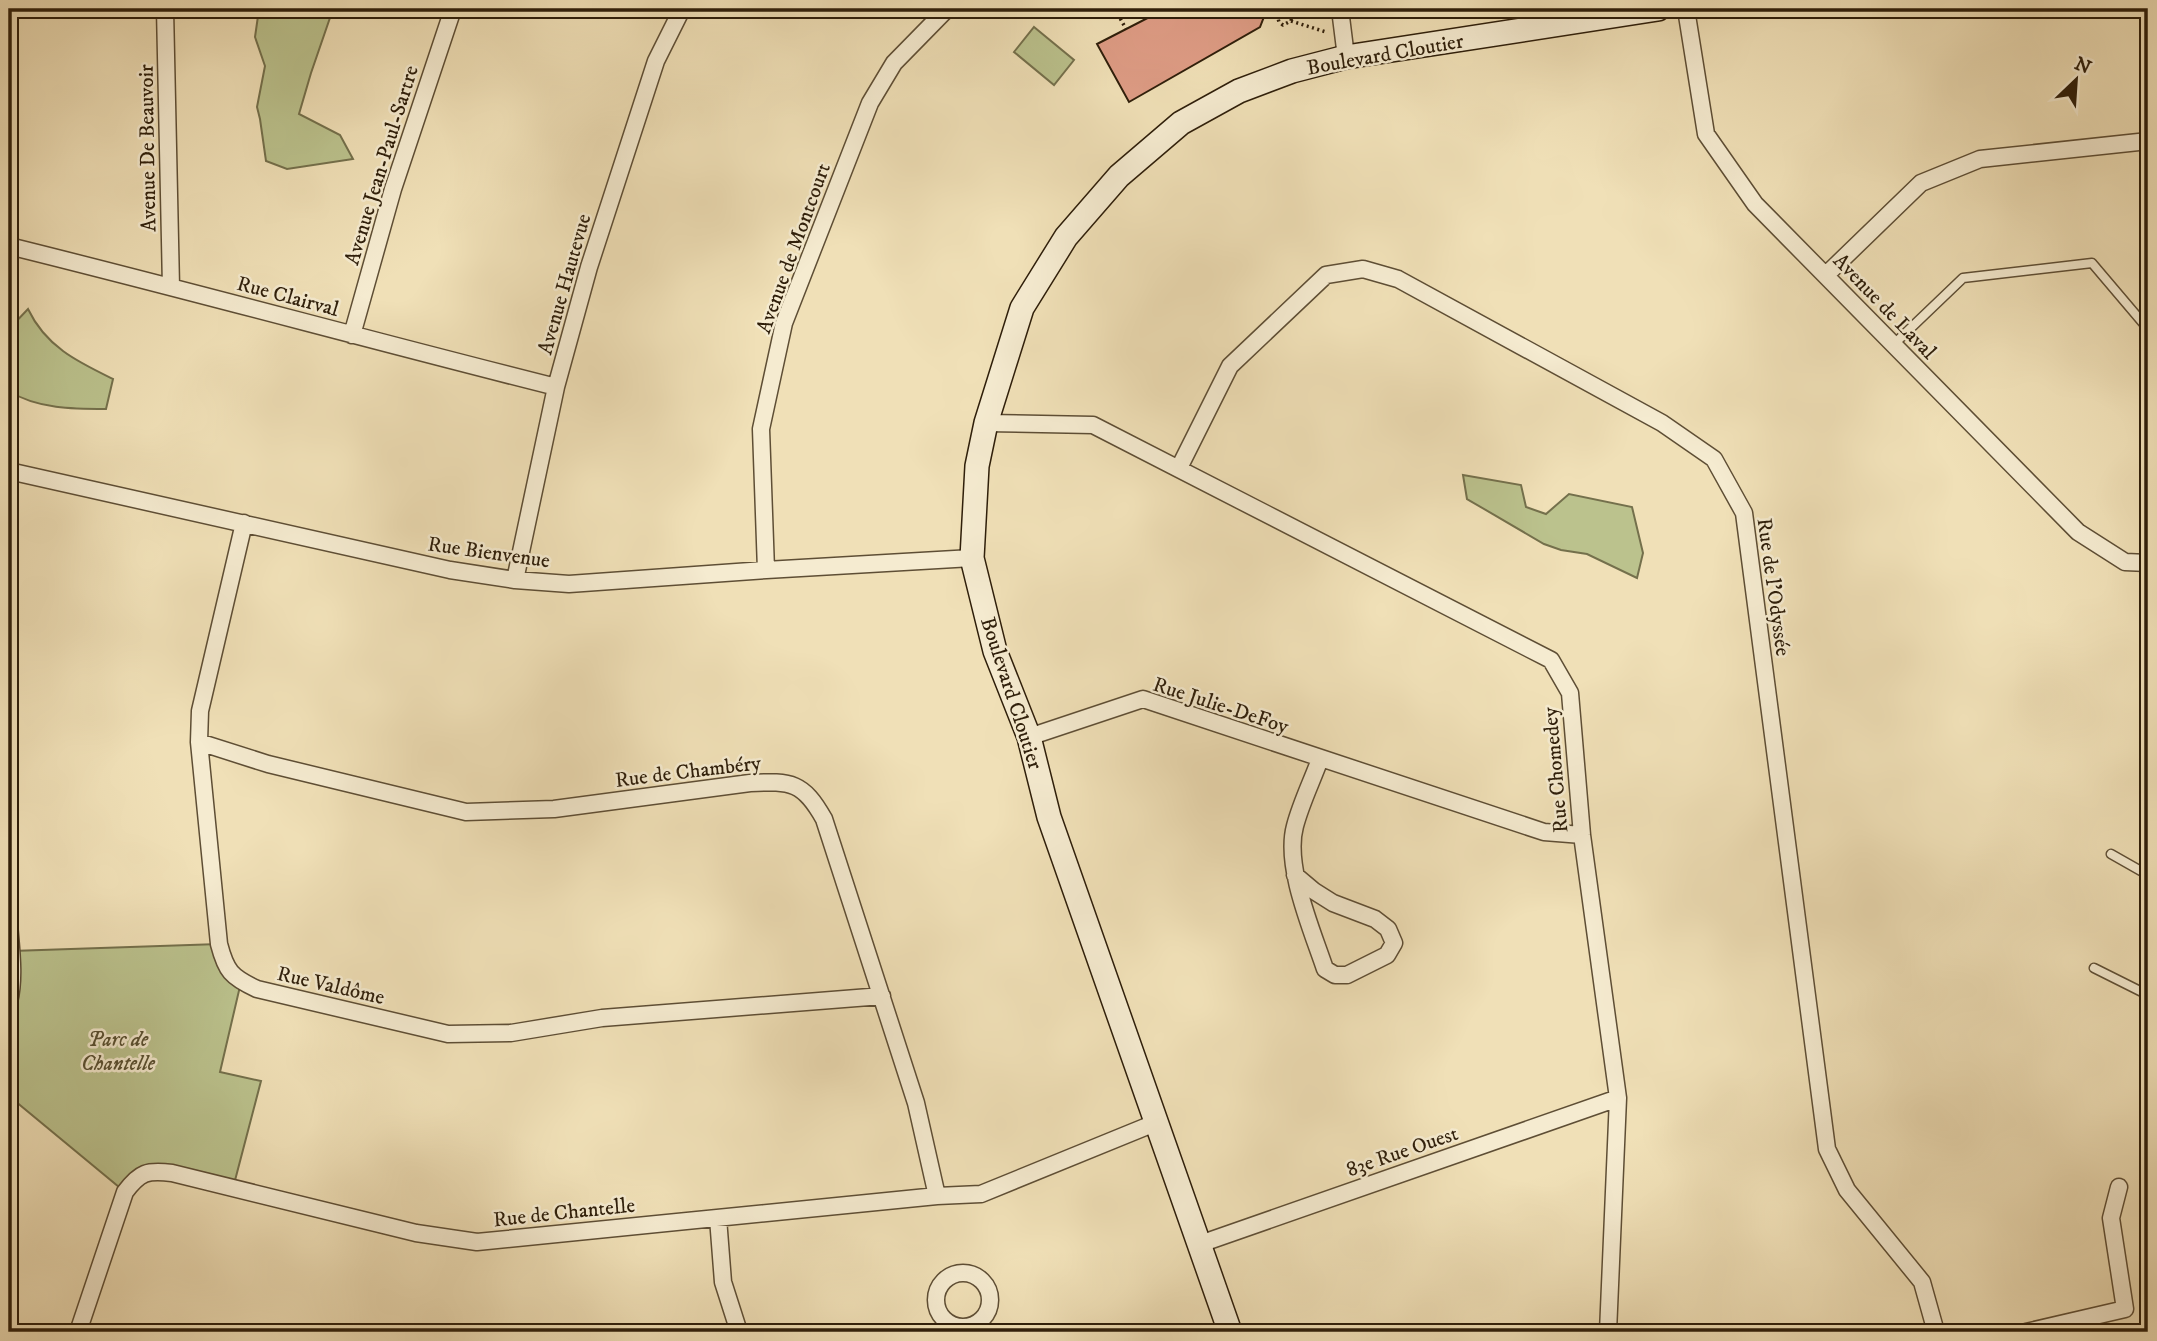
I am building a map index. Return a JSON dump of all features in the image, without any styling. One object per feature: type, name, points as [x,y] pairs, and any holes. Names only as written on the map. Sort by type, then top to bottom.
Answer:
[{"type":"street","name":"Avenue De Beauvoir","points":[[165,9],[172,287]]},
{"type":"street","name":"Avenue Jean-Paul-Sartre","points":[[352,335],[393,189],[453,9]]},
{"type":"street","name":"Avenue Hautevue","points":[[515,580],[555,387],[589,267],[656,61],[682,9]]},
{"type":"street","points":[[1340,9],[1345,48]]},
{"type":"street","name":"Boulevard Cloutier","points":[[1230,1332],[1049,817],[1029,737],[995,650],[972,558],[977,466],[986,423],[1022,308],[1066,237],[1119,176],[1181,123],[1240,91],[1345,48],[1658,9]]},
{"type":"street","name":"Avenue de Laval","points":[[1686,9],[1706,134],[1755,204],[2078,532],[2125,562],[2148,563]]},
{"type":"street","name":"Avenue de Montcourt","points":[[766,570],[761,429],[785,323],[870,103],[894,63],[943,10]]},
{"type":"street","points":[[1826,275],[1921,183],[1980,159],[2148,141]]},
{"type":"street","name":"Rue Clairval","points":[[9,247],[555,387]]},
{"type":"street","name":"Rue de l'Odyssée","points":[[1179,468],[1230,366],[1326,275],[1363,269],[1410,285],[1662,423],[1714,459],[1744,513],[1827,1149],[1847,1190],[1922,1282],[1936,1332]]},
{"type":"street","name":"Rue Chomedey","points":[[986,423],[1093,425],[1551,660],[1570,694],[1582,835],[1618,1098],[1608,1332]]},
{"type":"street","name":"Rue Bienvenue","points":[[9,471],[450,570],[515,580],[569,584],[972,558]]},
{"type":"street","name":"Rue Valdôme","points":[[244,523],[200,711],[199,742],[219,944],[229,972],[241,982],[257,989],[448,1034],[511,1033],[602,1018],[882,996]]},
{"type":"street","name":"Rue Julie-DeFoy","points":[[1029,737],[1143,699],[1544,832],[1582,835]]},
{"type":"street","name":"Rue de Chambéry","points":[[199,742],[268,764],[466,812],[554,809],[750,783],[773,782],[795,786],[811,796],[824,819],[916,1103],[937,1196]]},
{"type":"street","points":[[1295,875],[1333,903],[1375,919],[1388,929],[1394,943],[1387,956],[1348,975],[1335,975],[1325,969],[1295,875],[1292,854],[1294,827],[1321,759]]},
{"type":"street","points":[[9,924],[12,951],[9,1002]]},
{"type":"street","name":"83e Rue Ouest","points":[[1200,1244],[1618,1098]]},
{"type":"street","name":"Rue de Chantelle","points":[[78,1332],[125,1192],[142,1173],[172,1173],[416,1233],[477,1242],[937,1196],[981,1195],[1155,1123]]},
{"type":"street","points":[[2026,1332],[2125,1309],[2111,1218],[2119,1187]]},
{"type":"street","points":[[718,1218],[723,1282],[738,1332]]},
{"type":"lane","points":[[1894,345],[1963,278],[2092,263],[2148,329]]},
{"type":"lane","points":[[2111,855],[2148,875]]},
{"type":"lane","points":[[2094,968],[2148,995]]},
{"type":"path","points":[[1115,9],[1126,29]]},
{"type":"path","points":[[1266,11],[1275,13],[1285,10],[1292,16],[1291,20]]},
{"type":"path","points":[[1275,13],[1283,25],[1291,20]]},
{"type":"path","points":[[1291,20],[1345,48]]},
{"type":"green space","points":[[259,9],[333,9],[299,114],[340,135],[353,159],[287,169],[266,161],[257,107],[265,66],[255,37]]},
{"type":"green space","points":[[1034,27],[1074,60],[1054,85],[1014,52]]},
{"type":"green space","points":[[28,309],[44,334],[64,352],[113,379],[106,409],[44,405],[9,391],[9,329]]},
{"type":"green space","points":[[1463,475],[1521,485],[1526,507],[1546,514],[1569,494],[1632,507],[1643,553],[1637,578],[1587,554],[1544,544],[1467,499]]},
{"type":"green space","name":"Parc de Chantelle","points":[[219,944],[241,982],[220,1072],[261,1081],[233,1188],[156,1171],[125,1192],[9,1096],[12,951]]},
{"type":"building","points":[[1165,9],[1267,9],[1260,27],[1129,102],[1097,44]]}]
